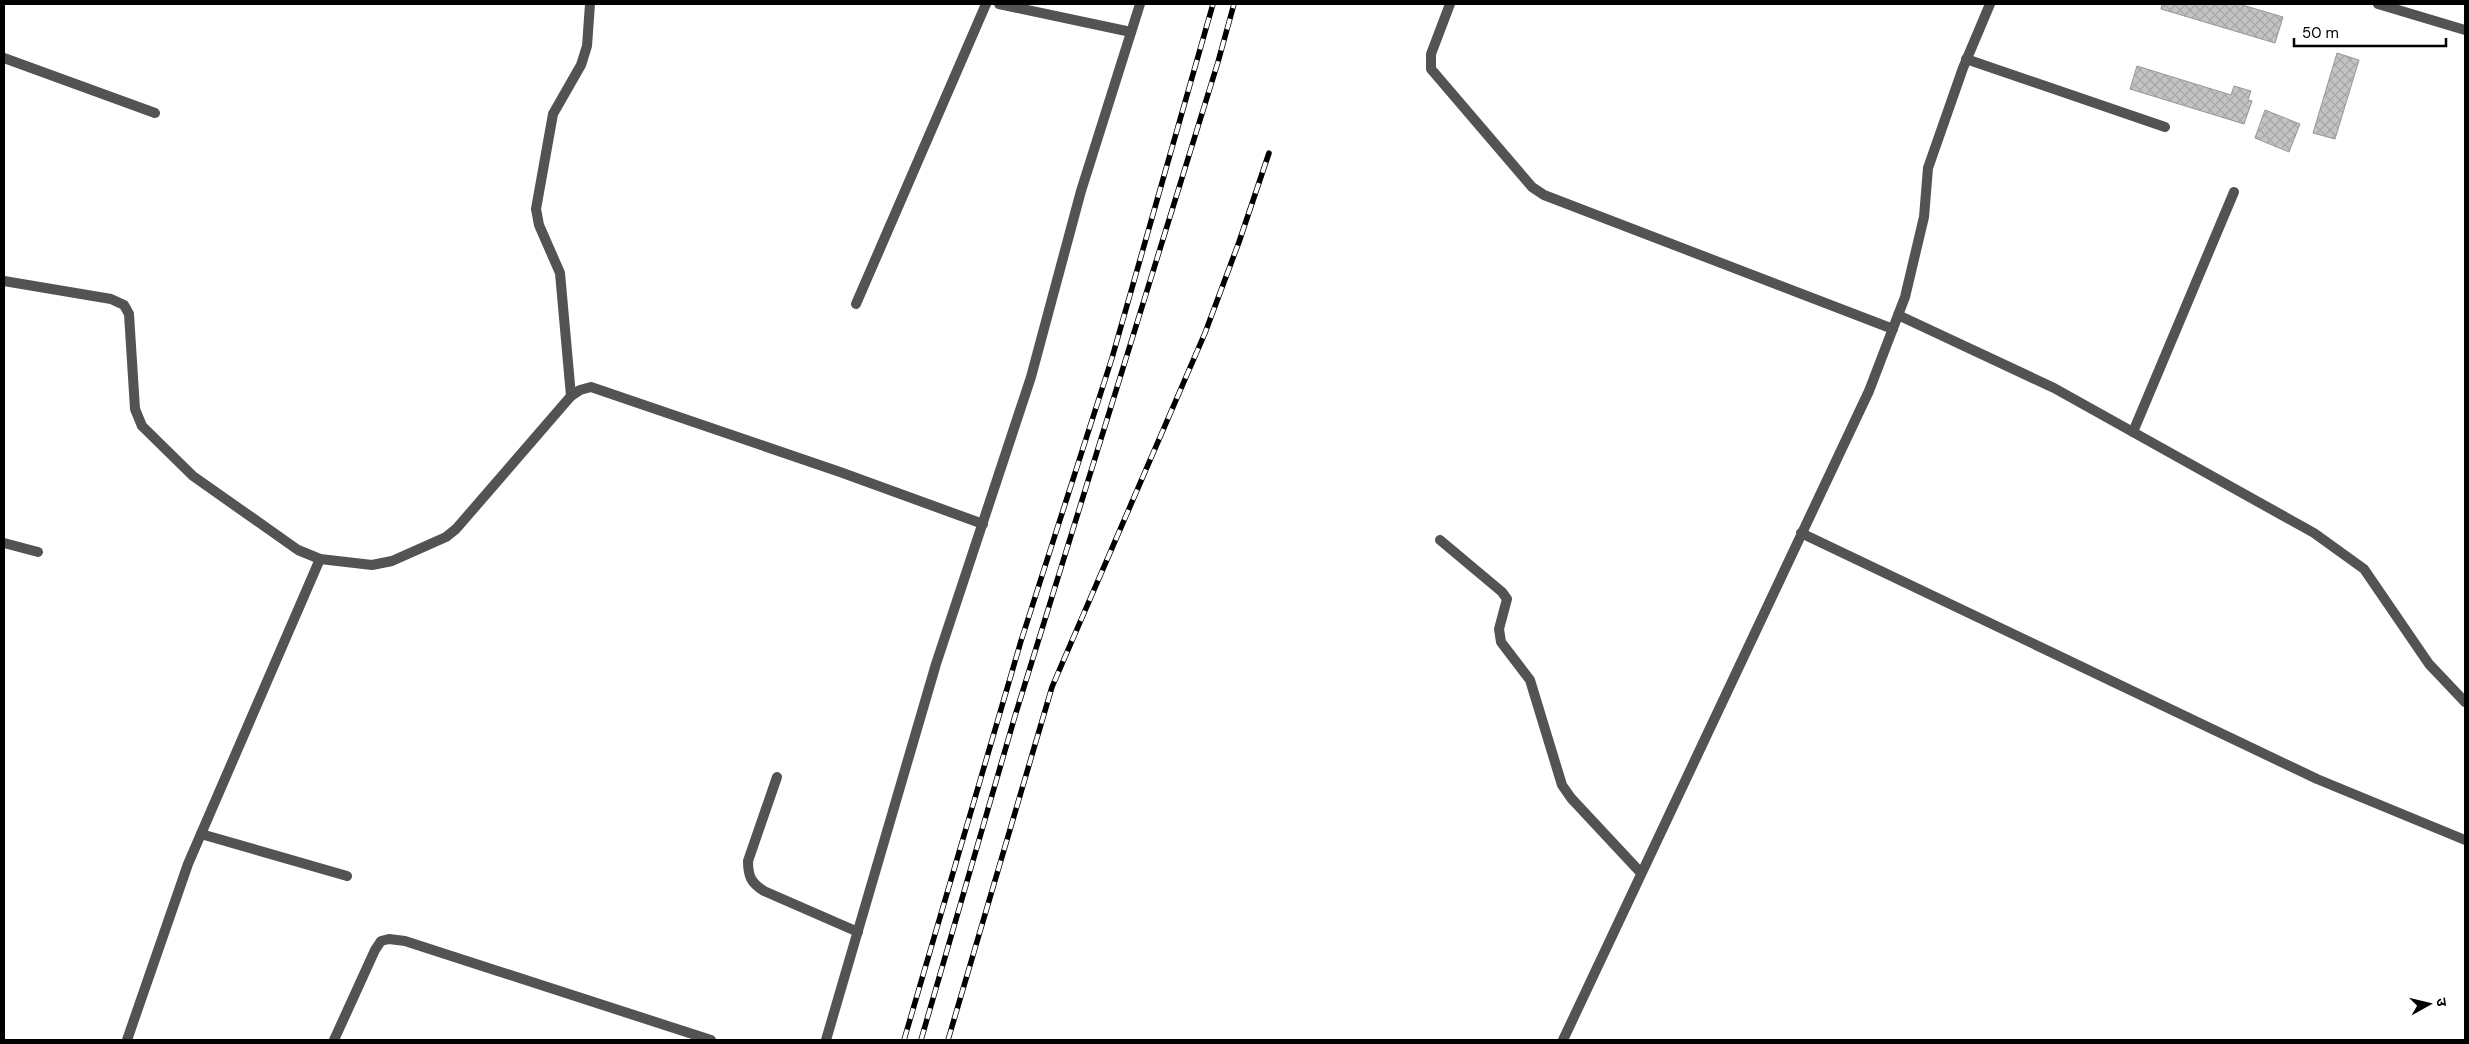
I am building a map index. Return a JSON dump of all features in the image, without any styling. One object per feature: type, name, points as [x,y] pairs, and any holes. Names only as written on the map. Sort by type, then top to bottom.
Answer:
[{"type":"street","points":[[570,396],[560,273],[539,225],[536,209],[554,114],[581,65],[588,46],[590,4]]},
{"type":"street","points":[[856,304],[986,4]]},
{"type":"street","points":[[999,4],[1131,32]]},
{"type":"street","points":[[826,1040],[936,664],[1031,377],[1081,191],[1140,4]]},
{"type":"street","points":[[1450,4],[1431,54],[1431,69],[1532,187],[1544,195],[1571,206],[1893,328]]},
{"type":"street","points":[[1563,1040],[1869,391],[1905,297],[1924,217],[1928,168],[1966,59],[1990,4]]},
{"type":"street","points":[[2378,4],[2465,30]]},
{"type":"street","points":[[4,58],[155,113]]},
{"type":"street","points":[[1966,59],[2165,127]]},
{"type":"street","points":[[2133,432],[2234,192]]},
{"type":"street","points":[[4,280],[111,299],[124,304],[129,314],[135,409],[142,426],[204,484],[298,550],[320,559],[372,565],[392,561],[446,537],[456,529],[570,396],[580,390],[591,388],[603,390],[840,472],[983,524]]},
{"type":"street","points":[[1898,315],[2054,388],[2314,533],[2344,553],[2364,570],[2429,664],[2465,702]]},
{"type":"street","points":[[1801,533],[2317,779],[2465,840]]},
{"type":"street","points":[[1440,540],[1502,592],[1506,599],[1499,629],[1501,642],[1530,680],[1562,785],[1571,798],[1641,873]]},
{"type":"street","points":[[4,543],[38,552]]},
{"type":"street","points":[[127,1040],[201,834],[320,559]]},
{"type":"street","points":[[777,777],[748,861],[748,874],[754,884],[764,891],[858,932]]},
{"type":"street","points":[[201,834],[347,876]]},
{"type":"street","points":[[334,1040],[375,950],[381,941],[389,939],[406,941],[711,1040]]},
{"type":"building","points":[[2162,4],[2239,4],[2283,17],[2275,43],[2161,9]]},
{"type":"building","points":[[2337,53],[2359,60],[2335,139],[2313,133]]},
{"type":"building","points":[[2137,66],[2231,95],[2234,86],[2251,91],[2248,100],[2252,101],[2244,124],[2130,89]]},
{"type":"building","points":[[2265,110],[2300,124],[2289,152],[2255,138]]},
{"type":"railway","points":[[904,1040],[1021,641],[1112,358],[1213,4]]},
{"type":"railway","points":[[921,1040],[1015,716],[1218,62],[1234,4]]},
{"type":"railway","points":[[948,1040],[1052,687],[1205,333],[1239,242],[1269,153]]}]
